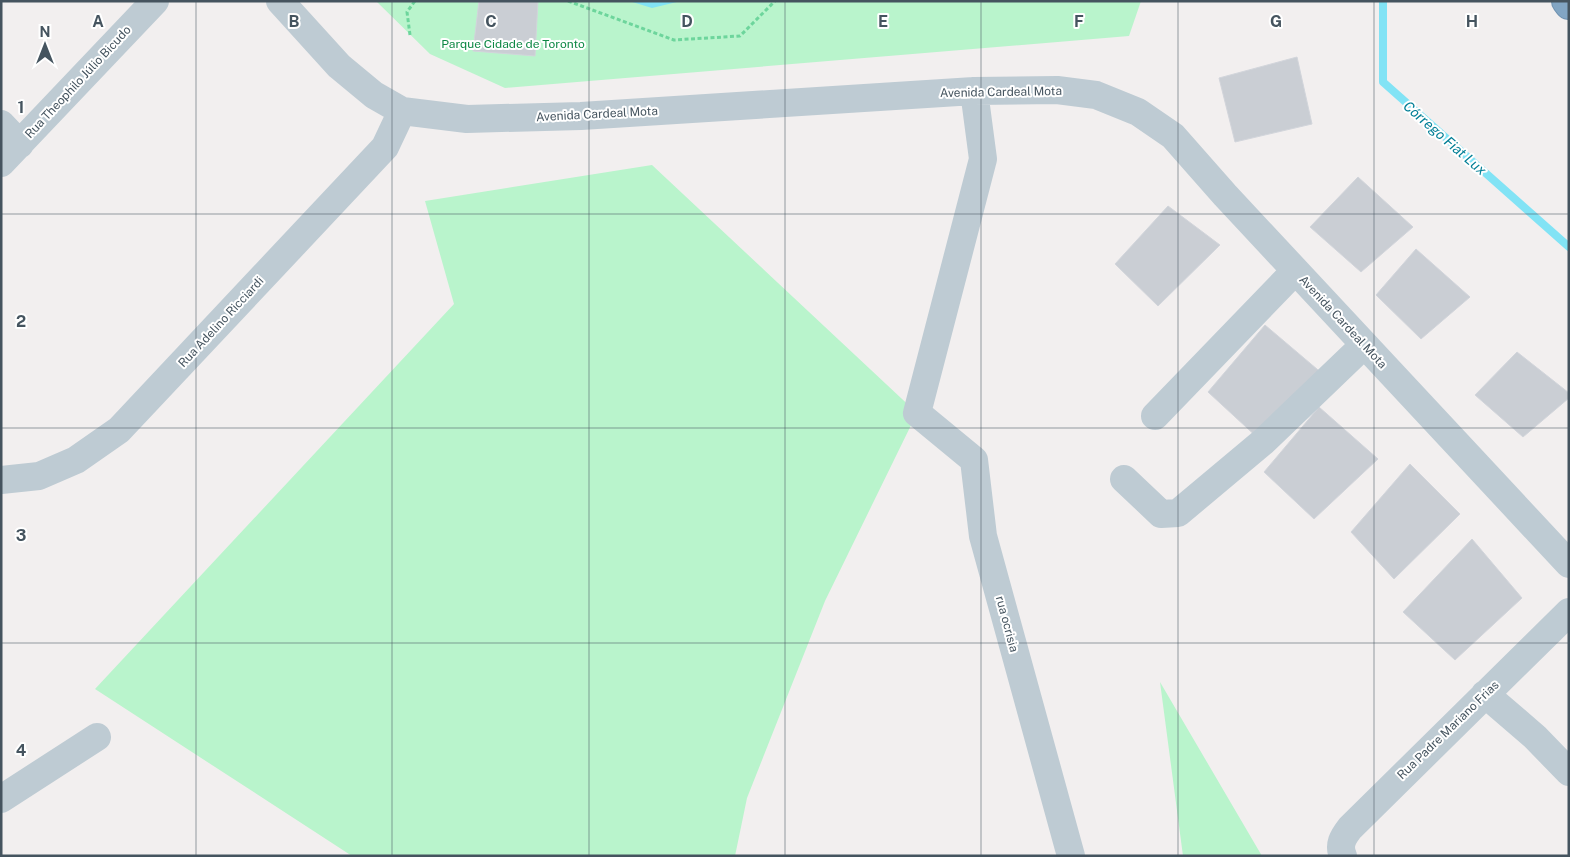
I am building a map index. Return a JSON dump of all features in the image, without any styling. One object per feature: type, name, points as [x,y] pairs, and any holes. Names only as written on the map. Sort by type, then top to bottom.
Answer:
[{"type":"highway","points":[[1566,1],[1569,5]]},
{"type":"street","name":"Rua Theophilo Júlio Bicudo","points":[[10,153],[155,1]]},
{"type":"street","name":"Avenida Cardeal Mota","points":[[280,1],[339,66],[374,95],[402,111],[467,119],[581,116],[974,91],[1057,90],[1096,95],[1138,112],[1173,136],[1295,271],[1569,564]]},
{"type":"street","name":"rua ocrisia","points":[[974,91],[984,159],[917,413],[974,460],[983,536],[1071,856]]},
{"type":"street","name":"Rua Adelino Ricciardi","points":[[1,480],[39,476],[76,460],[120,430],[385,147],[402,111]]},
{"type":"street","points":[[1,124],[10,153]]},
{"type":"street","points":[[1155,416],[1295,271]]},
{"type":"street","points":[[1124,479],[1161,514],[1178,513],[1264,441],[1364,345]]},
{"type":"street","name":"Rua Padre Mariano Frias","points":[[1343,855],[1340,846],[1343,836],[1350,828],[1569,612]]},
{"type":"street","points":[[1485,694],[1535,737],[1569,772]]},
{"type":"street","points":[[1,799],[97,737]]},
{"type":"path","points":[[410,35],[407,12],[415,1]]},
{"type":"path","points":[[568,1],[674,40],[740,36],[775,1]]},
{"type":"green space","name":"Parque Cidade de Toronto","points":[[376,1],[1141,1],[1129,36],[505,88],[430,54]]},
{"type":"green space","points":[[652,165],[917,413],[825,601],[747,798],[735,856],[352,856],[95,689],[454,304],[425,201]]},
{"type":"green space","points":[[1160,682],[1262,856],[1183,856]]},
{"type":"water","points":[[629,1],[681,1],[652,8]]},
{"type":"building","points":[[479,1],[538,1],[535,56],[473,51]]},
{"type":"building","points":[[1297,57],[1312,124],[1235,142],[1219,78]]},
{"type":"building","points":[[1358,177],[1413,227],[1361,272],[1310,227]]},
{"type":"building","points":[[1168,206],[1220,245],[1158,306],[1115,264]]},
{"type":"building","points":[[1416,249],[1470,297],[1421,339],[1376,295]]},
{"type":"building","points":[[1265,325],[1324,375],[1259,439],[1208,392]]},
{"type":"building","points":[[1517,352],[1569,393],[1569,398],[1523,437],[1475,395]]},
{"type":"building","points":[[1319,407],[1378,459],[1314,519],[1264,472]]},
{"type":"building","points":[[1410,464],[1460,514],[1394,579],[1351,532]]},
{"type":"building","points":[[1472,539],[1522,598],[1455,660],[1403,612]]},
{"type":"waterway","name":"Córrego Fiat Lux","points":[[1383,1],[1383,82],[1569,247]]}]
